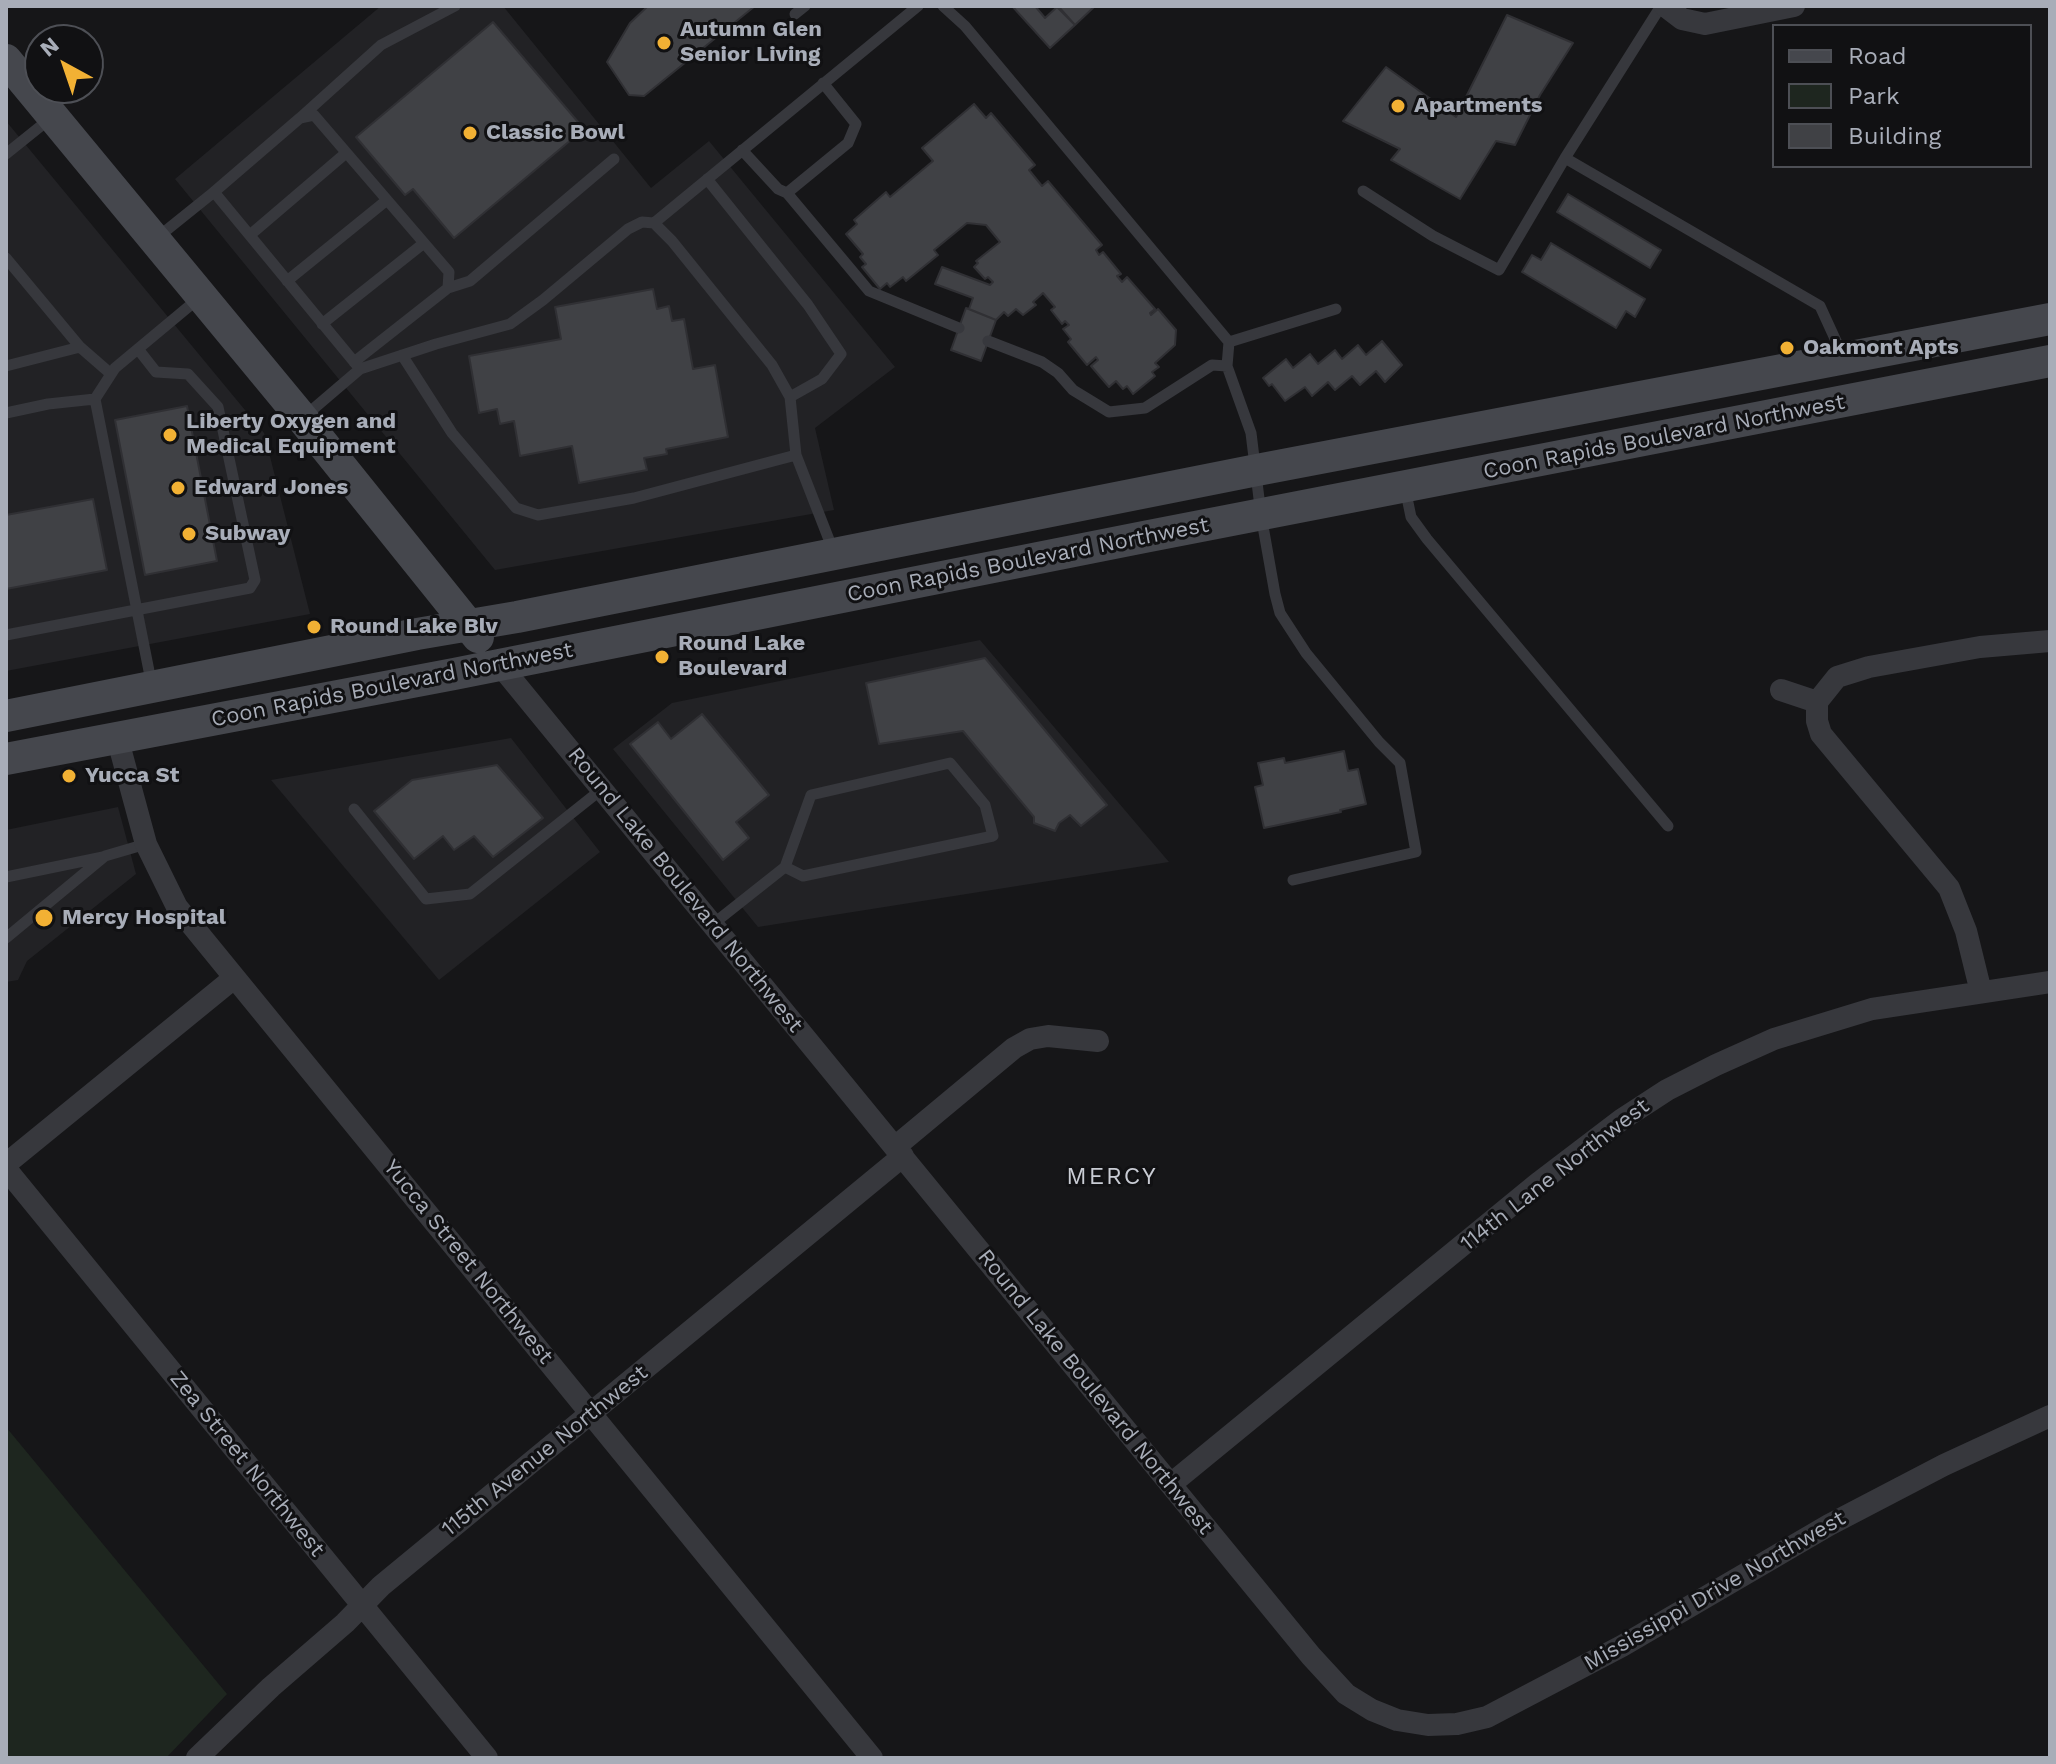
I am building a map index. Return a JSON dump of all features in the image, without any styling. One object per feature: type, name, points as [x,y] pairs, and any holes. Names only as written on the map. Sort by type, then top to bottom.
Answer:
[{"type":"main road","name":"Round Lake Boulevard Northwest","points":[[6,60],[302,418],[500,665]]},
{"type":"main road","name":"Coon Rapids Boulevard Northwest","points":[[6,716],[1257,470],[2050,319]]},
{"type":"main road","name":"Coon Rapids Boulevard Northwest","points":[[6,759],[2050,361]]},
{"type":"street","points":[[1663,6],[1682,19],[1705,24],[1794,6]]},
{"type":"street","points":[[1981,992],[1966,931],[1949,888],[1821,734],[1817,702],[1837,677],[1869,667],[1980,647],[2050,641]]},
{"type":"street","name":"Round Lake Boulevard Northwest","points":[[500,665],[1329,1678],[1346,1694],[1372,1710]]},
{"type":"street","points":[[1781,690],[1817,702]]},
{"type":"street","name":"Yucca Street Northwest","points":[[117,737],[146,844],[177,907],[872,1758]]},
{"type":"street","points":[[6,1167],[234,978]]},
{"type":"street","name":"114th Lane Northwest","points":[[1171,1484],[1548,1175],[1667,1090],[1774,1039],[1872,1009],[2050,982]]},
{"type":"street","name":"115th Avenue Northwest","points":[[197,1758],[381,1586],[591,1414],[899,1152],[1014,1048],[1030,1039],[1048,1036],[1098,1041]]},
{"type":"street","name":"Zea Street Northwest","points":[[6,1167],[487,1758]]},
{"type":"street","name":"Mississippi Drive Northwest","points":[[1372,1710],[1397,1720],[1428,1725],[1457,1724],[1487,1717],[1622,1646],[1829,1525],[1944,1465],[2050,1416]]},
{"type":"lane","points":[[155,240],[381,45],[455,6]]},
{"type":"lane","points":[[654,223],[918,6]]},
{"type":"lane","points":[[943,6],[965,26],[1229,342],[1227,366],[1251,433],[1275,594],[1291,633],[1379,742],[1400,763],[1416,852],[1293,880]]},
{"type":"lane","points":[[1363,191],[1433,236],[1499,270],[1565,158],[1663,6]]},
{"type":"lane","points":[[787,193],[848,143],[856,124],[823,83]]},
{"type":"lane","points":[[300,118],[314,115],[449,272],[448,288]]},
{"type":"lane","points":[[6,154],[52,116]]},
{"type":"lane","points":[[742,150],[778,189],[787,193],[869,291],[959,328]]},
{"type":"lane","points":[[250,235],[346,153]]},
{"type":"lane","points":[[1565,158],[1820,306],[1844,359]]},
{"type":"lane","points":[[302,418],[448,288],[470,281],[614,159]]},
{"type":"lane","points":[[707,179],[808,305],[841,354],[822,379],[790,397]]},
{"type":"lane","points":[[214,192],[357,366]]},
{"type":"lane","points":[[287,281],[387,200]]},
{"type":"lane","points":[[357,366],[510,324],[628,229],[642,222],[654,223],[772,365],[790,397],[796,455],[835,554]]},
{"type":"lane","points":[[322,324],[424,243]]},
{"type":"lane","points":[[6,258],[80,347],[111,374]]},
{"type":"lane","points":[[152,687],[95,399],[111,374],[201,296]]},
{"type":"lane","points":[[1229,342],[1336,309]]},
{"type":"lane","points":[[988,341],[1042,362],[1058,373],[1073,390],[1109,412],[1145,408],[1212,365],[1227,366]]},
{"type":"lane","points":[[6,366],[80,347]]},
{"type":"lane","points":[[6,635],[250,588],[255,580],[218,407],[188,374],[156,372],[138,349]]},
{"type":"lane","points":[[402,355],[452,433],[516,508],[538,515],[634,498],[796,455]]},
{"type":"lane","points":[[6,413],[95,399]]},
{"type":"lane","points":[[1405,487],[1411,517],[1427,539],[1668,826]]},
{"type":"lane","points":[[713,924],[785,867],[811,795],[950,763],[985,805],[993,836],[803,876],[785,867]]},
{"type":"lane","points":[[354,809],[426,899],[470,894],[602,789]]},
{"type":"lane","points":[[6,877],[146,844]]},
{"type":"lane","points":[[6,938],[105,856]]},
{"type":"shaded area","points":[[381,6],[503,6],[651,188],[709,141],[895,367],[815,428],[834,510],[495,570],[175,179]]},
{"type":"shaded area","points":[[6,121],[264,433],[310,614],[6,671]]},
{"type":"shaded area","points":[[980,640],[1169,862],[758,927],[613,749],[672,703]]},
{"type":"shaded area","points":[[511,738],[600,852],[439,980],[271,780]]},
{"type":"shaded area","name":"Mercy Hospital","points":[[118,807],[136,874],[27,961],[18,980],[6,982],[6,830]]},
{"type":"green space","points":[[6,1427],[227,1694],[166,1758],[6,1758]]},
{"type":"building","name":"Autumn Glen Senior Living","points":[[648,6],[755,6],[644,96],[629,95],[607,62],[630,23]]},
{"type":"building","points":[[1012,6],[1035,6],[1045,18],[1057,7],[1075,25],[1050,48]]},
{"type":"building","points":[[1058,6],[1095,6],[1075,25]]},
{"type":"building","name":"Apartments","points":[[1507,15],[1573,43],[1540,95],[1515,145],[1496,141],[1460,199],[1391,160],[1400,149],[1343,121],[1386,67],[1456,117]]},
{"type":"building","name":"Classic Bowl","points":[[493,22],[584,129],[454,238],[413,189],[405,195],[356,137]]},
{"type":"building","points":[[974,104],[986,118],[991,113],[1035,165],[1029,170],[1042,186],[1048,181],[1102,245],[1096,250],[1099,255],[1103,252],[1121,274],[1117,276],[1122,282],[1127,277],[1155,309],[1151,315],[1158,309],[1176,330],[1175,345],[1155,363],[1159,367],[1152,372],[1155,376],[1133,394],[1127,386],[1123,389],[1116,381],[1109,387],[1091,366],[1098,360],[1096,357],[1087,365],[1068,342],[1071,339],[1063,329],[1069,325],[1065,321],[1062,324],[1051,310],[1055,307],[1043,293],[1033,302],[1036,305],[1023,315],[1016,309],[1008,316],[1004,312],[996,320],[969,309],[973,298],[935,284],[942,267],[990,285],[993,282],[988,277],[985,279],[974,267],[978,263],[976,261],[1000,242],[986,225],[967,223],[934,250],[938,255],[906,281],[903,277],[890,287],[887,283],[880,289],[862,267],[866,264],[860,257],[863,254],[846,234],[857,224],[854,220],[886,192],[890,197],[933,161],[922,148]]},
{"type":"building","points":[[1568,194],[1661,250],[1650,268],[1557,212]]},
{"type":"building","points":[[1551,243],[1645,299],[1635,317],[1626,311],[1616,328],[1522,272],[1532,255],[1541,260]]},
{"type":"building","points":[[653,289],[657,309],[669,306],[672,321],[684,319],[693,369],[715,365],[728,437],[666,449],[667,454],[644,458],[647,470],[579,483],[572,446],[520,456],[514,421],[500,424],[497,409],[479,413],[469,356],[561,339],[555,307]]},
{"type":"building","points":[[966,308],[996,320],[981,361],[951,350]]},
{"type":"building","points":[[1382,341],[1402,365],[1385,382],[1376,371],[1360,385],[1352,376],[1335,390],[1328,382],[1312,396],[1305,387],[1285,401],[1263,378],[1286,359],[1293,368],[1310,354],[1318,364],[1335,350],[1342,359],[1358,345],[1366,355]]},
{"type":"building","points":[[187,406],[217,561],[145,575],[115,420]]},
{"type":"building","points":[[93,499],[107,570],[6,589],[6,515]]},
{"type":"building","points":[[985,658],[1107,805],[1081,826],[1070,815],[1059,823],[1055,831],[1034,823],[1034,817],[963,731],[879,744],[866,683]]},
{"type":"building","points":[[702,714],[769,795],[736,822],[749,838],[723,860],[630,744],[658,722],[671,739]]},
{"type":"building","points":[[1344,751],[1348,771],[1358,769],[1366,804],[1264,828],[1255,787],[1263,785],[1258,763],[1284,758],[1285,763]]},
{"type":"building","points":[[497,765],[543,818],[493,857],[474,836],[454,850],[443,836],[414,859],[374,811],[412,780]]},
{"type":"place","name":"Autumn Glen Senior Living","points":[[664,43]]},
{"type":"place","name":"Apartments","points":[[1398,106]]},
{"type":"place","name":"Classic Bowl","points":[[470,133]]},
{"type":"place","name":"Oakmont Apts","points":[[1787,348]]},
{"type":"place","name":"Liberty Oxygen and Medical Equipment","points":[[170,435]]},
{"type":"place","name":"Edward Jones","points":[[178,488]]},
{"type":"place","name":"Subway","points":[[189,534]]},
{"type":"place","name":"Round Lake Blv","points":[[314,627]]},
{"type":"place","name":"Round Lake Boulevard","points":[[662,657]]},
{"type":"place","name":"Yucca St","points":[[69,776]]},
{"type":"place","name":"Mercy Hospital","points":[[44,918]]},
{"type":"district","name":"MERCY","points":[[1112,1177]]}]
